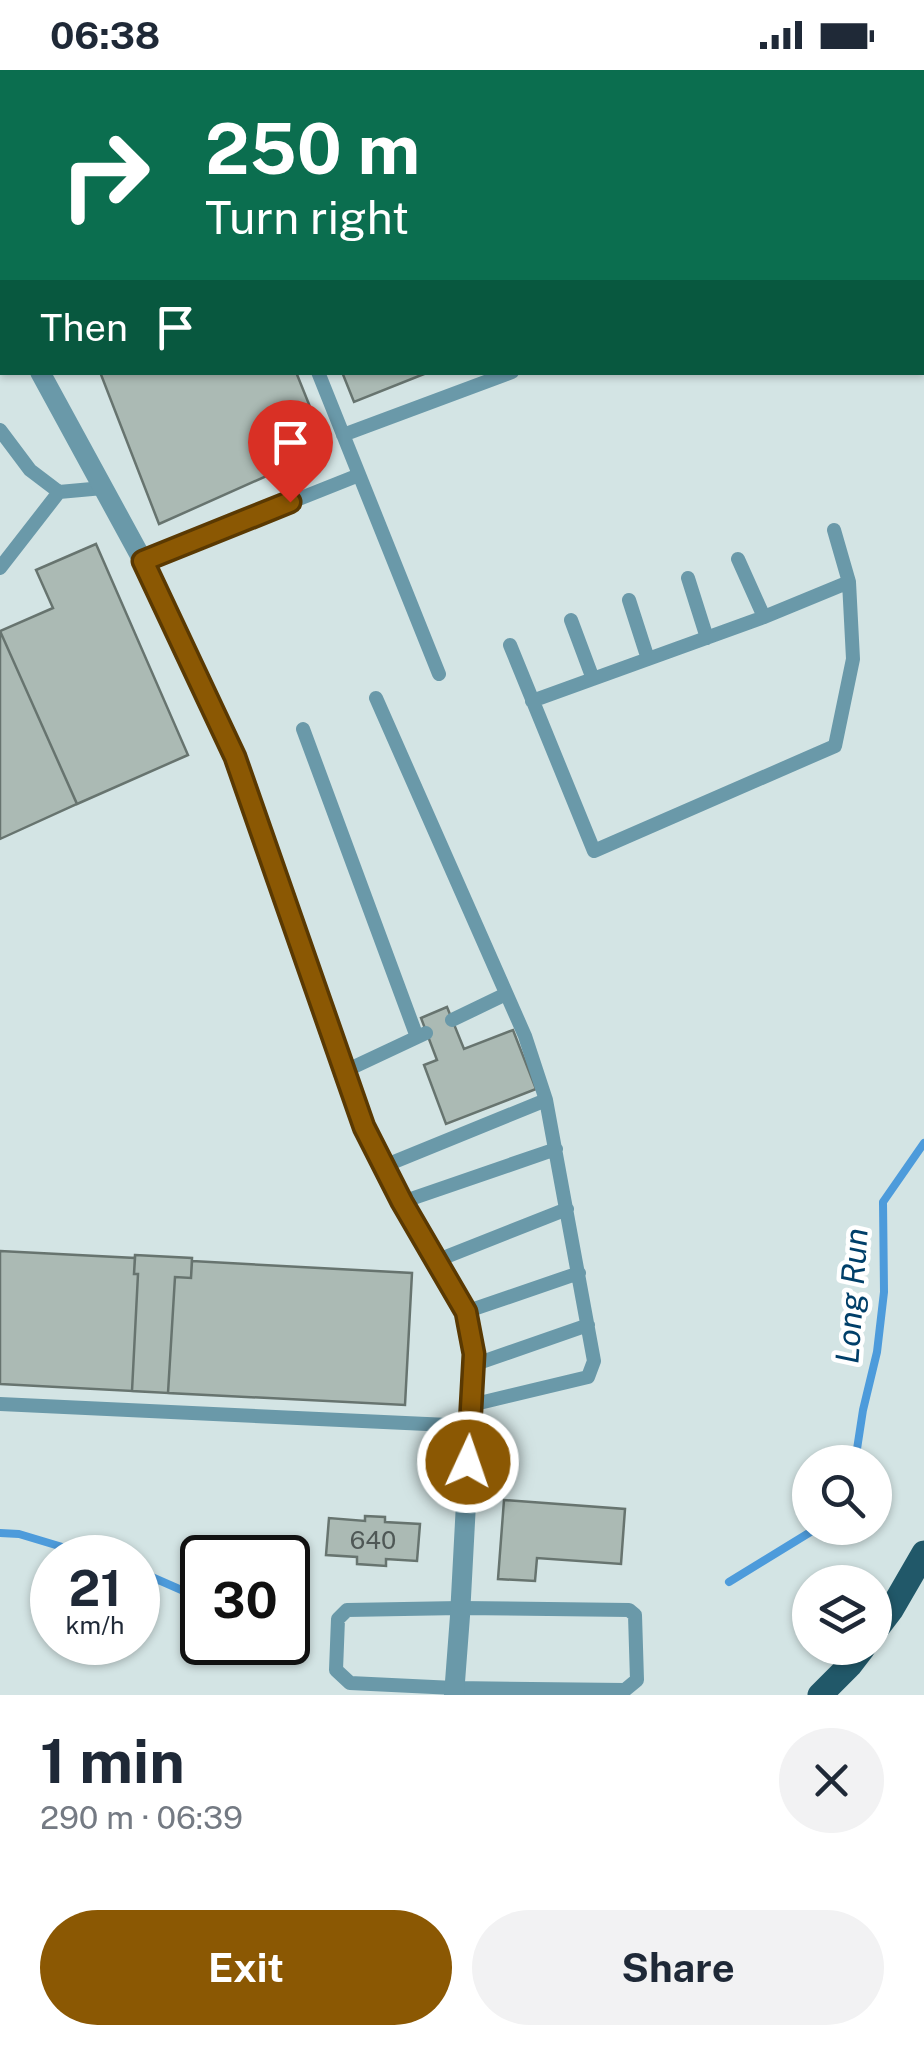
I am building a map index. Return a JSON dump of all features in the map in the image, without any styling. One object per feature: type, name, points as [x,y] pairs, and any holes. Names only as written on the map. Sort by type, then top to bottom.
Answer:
[{"type":"main road","points":[[892,1608],[924,1553]]},
{"type":"main road","points":[[820,1695],[850,1665]]},
{"type":"street","points":[[42,375],[143,561],[235,757],[364,1127],[466,1312],[474,1354],[454,1692]]},
{"type":"lane","points":[[319,375],[439,674]]},
{"type":"lane","points":[[343,434],[504,375]]},
{"type":"lane","points":[[0,430],[30,470],[59,492],[103,488]]},
{"type":"lane","points":[[143,561],[359,475]]},
{"type":"lane","points":[[0,568],[59,492]]},
{"type":"lane","points":[[510,645],[594,850],[835,746],[853,659],[849,582],[834,530]]},
{"type":"lane","points":[[738,559],[764,617]]},
{"type":"lane","points":[[688,578],[707,638]]},
{"type":"lane","points":[[532,701],[849,582]]},
{"type":"lane","points":[[629,600],[648,659]]},
{"type":"lane","points":[[571,620],[593,679]]},
{"type":"lane","points":[[0,1404],[471,1416],[588,1377],[594,1362],[546,1100],[525,1036],[376,698]]},
{"type":"lane","points":[[303,729],[422,1035],[346,1071]]},
{"type":"lane","points":[[452,1020],[506,994]]},
{"type":"lane","points":[[384,1166],[546,1100]]},
{"type":"lane","points":[[402,1202],[556,1149]]},
{"type":"lane","points":[[438,1260],[567,1209]]},
{"type":"lane","points":[[466,1312],[579,1273]]},
{"type":"lane","points":[[473,1365],[588,1325]]},
{"type":"lane","points":[[460,1608],[628,1610],[635,1616],[636,1680],[625,1690],[454,1692],[350,1683],[336,1670],[338,1619],[347,1610],[460,1608]]},
{"type":"building","points":[[101,375],[297,375],[327,449],[159,524]]},
{"type":"building","points":[[343,375],[422,375],[354,402]]},
{"type":"building","points":[[96,544],[188,755],[77,804],[0,631],[53,608],[36,570]]},
{"type":"building","points":[[0,631],[77,804],[0,839]]},
{"type":"building","points":[[447,1007],[464,1049],[513,1030],[536,1089],[446,1124],[424,1065],[437,1060],[421,1018]]},
{"type":"building","points":[[0,1251],[135,1258],[134,1274],[138,1274],[132,1391],[0,1384]]},
{"type":"building","points":[[135,1255],[192,1258],[191,1278],[175,1277],[168,1393],[132,1391],[138,1274],[134,1274]]},
{"type":"building","points":[[192,1261],[412,1273],[405,1405],[168,1393],[175,1277],[191,1278]]},
{"type":"building","points":[[504,1500],[625,1509],[621,1564],[537,1558],[535,1581],[498,1579]]},
{"type":"building","points":[[365,1516],[385,1517],[385,1522],[420,1524],[417,1561],[386,1559],[386,1566],[357,1564],[357,1557],[326,1555],[329,1518],[365,1521]]},
{"type":"waterway","name":"Long Run","points":[[858,1445],[877,1352],[884,1292],[883,1202],[924,1143]]},
{"type":"waterway","name":"Long Run","points":[[0,1533],[30,1537]]},
{"type":"waterway","name":"Long Run","points":[[729,1582],[792,1543]]},
{"type":"waterway","name":"Long Run","points":[[160,1581],[180,1589]]},
{"type":"route","points":[[290,502],[143,561],[235,757],[364,1127],[466,1312],[474,1354],[468,1462]]}]
